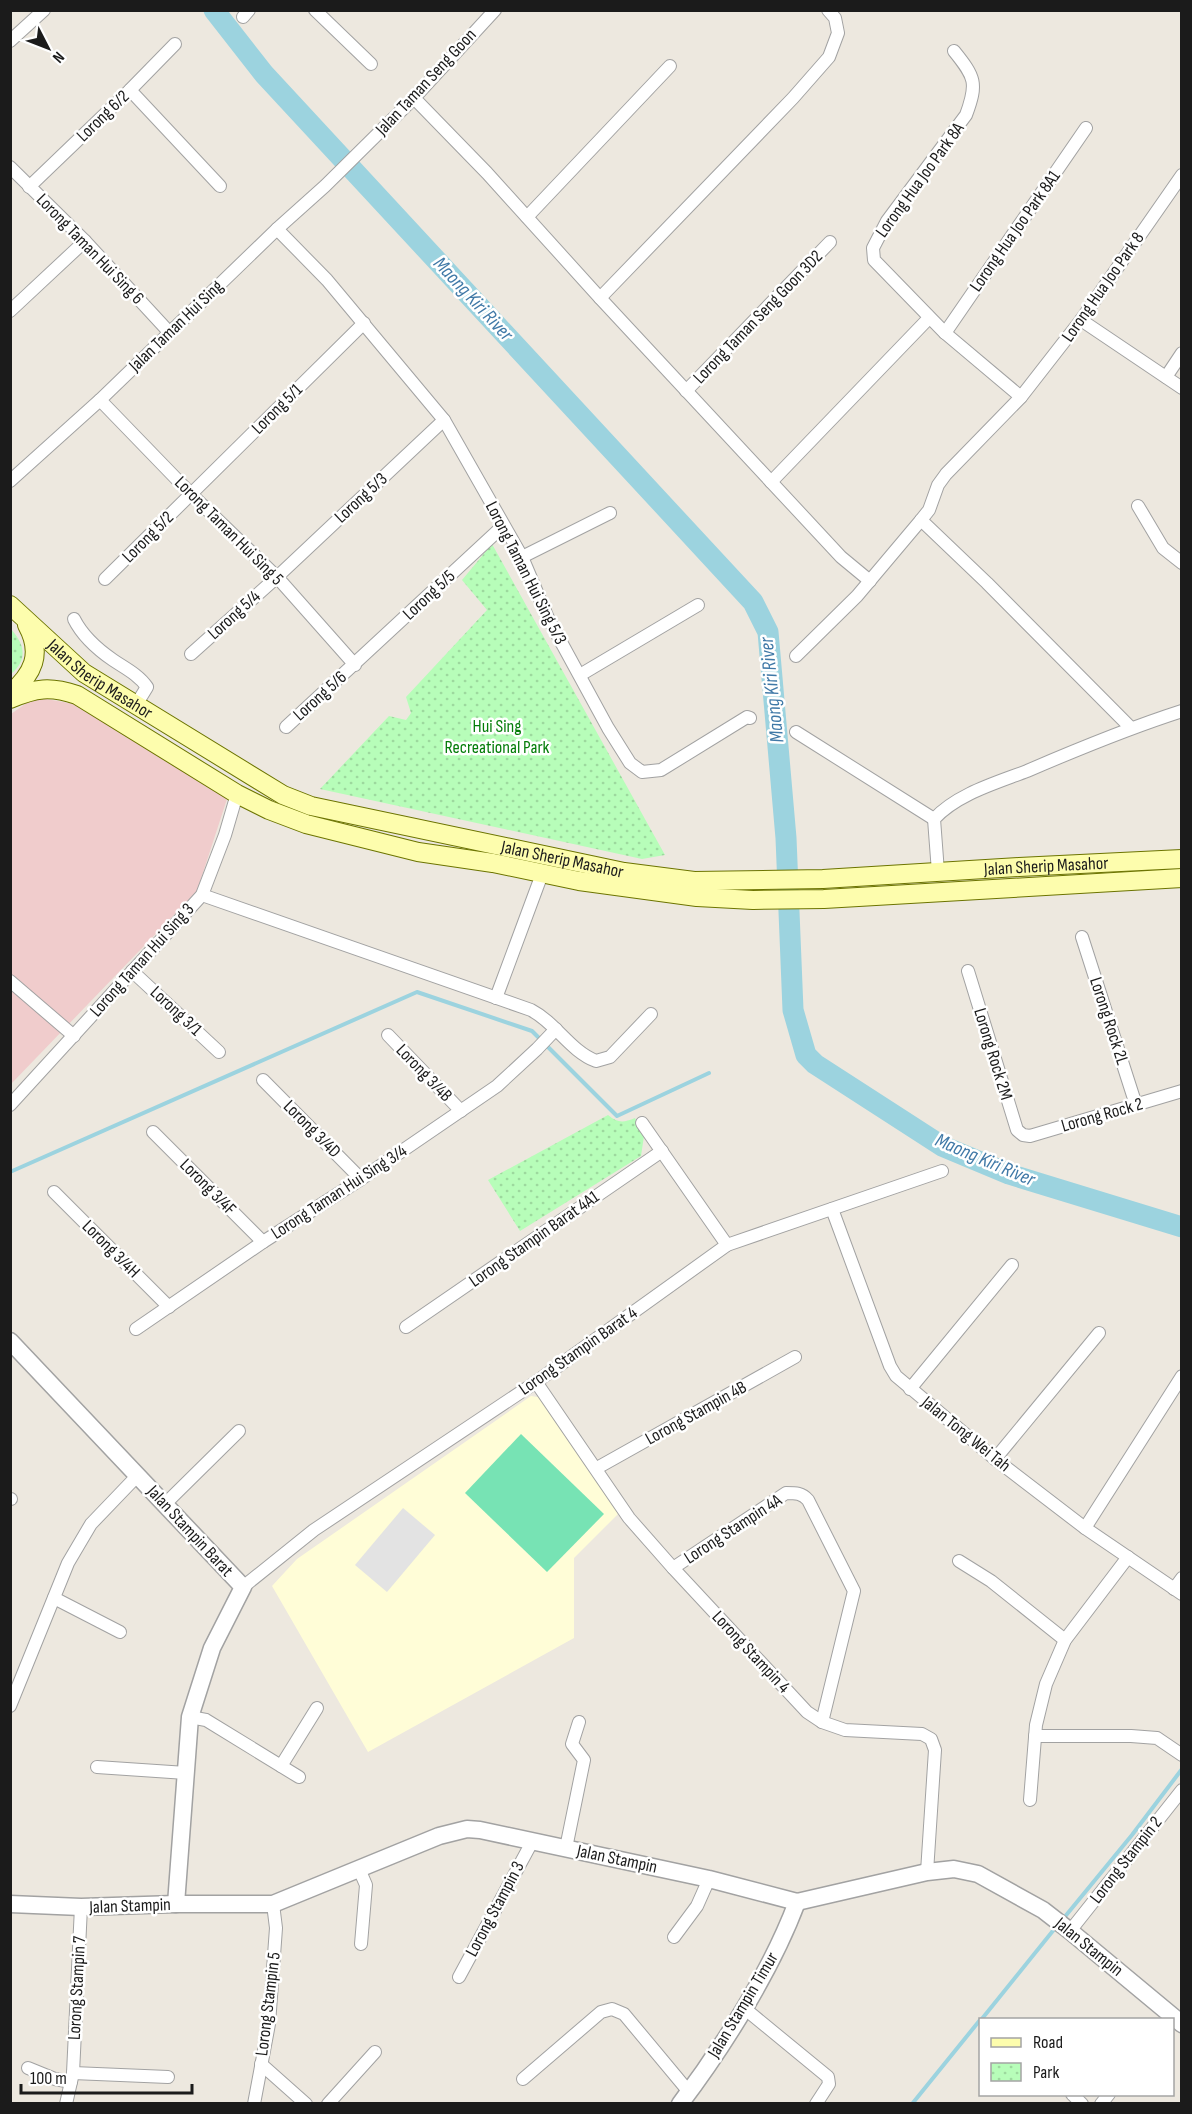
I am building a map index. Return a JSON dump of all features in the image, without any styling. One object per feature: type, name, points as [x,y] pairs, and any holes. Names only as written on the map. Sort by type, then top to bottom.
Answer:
[{"type":"main road","points":[[10,605],[32,635],[35,656],[29,675],[10,694]]},
{"type":"main road","name":"Jalan Sherip Masahor","points":[[10,605],[84,673],[283,795],[311,806],[624,873],[694,881],[823,879],[1182,859]]},
{"type":"main road","name":"Jalan Sherip Masahor","points":[[10,699],[43,689],[60,690],[77,695],[237,794],[306,825],[418,852],[493,863],[542,874],[634,889],[697,897],[753,900],[824,899],[1182,878]]},
{"type":"street","points":[[10,41],[45,10]]},
{"type":"street","points":[[315,10],[370,64]]},
{"type":"street","name":"Jalan Taman Seng Goon","points":[[341,170],[414,98],[495,10]]},
{"type":"street","points":[[600,298],[793,98],[829,57],[838,33],[836,18],[828,10]]},
{"type":"street","name":"Lorong 6/2","points":[[29,187],[175,44]]},
{"type":"street","name":"Lorong Hua Joo Park 8A","points":[[954,51],[971,73],[974,87],[966,115],[886,221],[873,248],[874,260],[945,333],[1021,397]]},
{"type":"street","points":[[527,217],[669,66]]},
{"type":"street","points":[[130,90],[220,186]]},
{"type":"street","points":[[414,98],[527,217],[771,483],[841,557],[870,581]]},
{"type":"street","name":"Lorong Hua Joo Park 8A1","points":[[945,333],[1086,128]]},
{"type":"street","name":"Lorong Taman Hui Sing 6","points":[[10,167],[85,241],[169,332]]},
{"type":"street","name":"Jalan Taman Hui Sing","points":[[10,481],[100,400],[341,170]]},
{"type":"street","name":"Lorong Hua Joo Park 8","points":[[796,656],[870,581],[929,510],[938,484],[946,474],[1021,397],[1081,320],[1182,175]]},
{"type":"street","name":"Lorong Taman Hui Sing 5/3","points":[[277,229],[327,280],[444,420],[522,557],[548,618],[608,728],[630,763],[642,772],[661,771],[747,717],[750,718]]},
{"type":"street","points":[[10,311],[85,241]]},
{"type":"street","name":"Lorong Taman Seng Goon 3D2","points":[[686,391],[830,242]]},
{"type":"street","points":[[771,483],[930,318]]},
{"type":"street","points":[[1081,320],[1182,388]]},
{"type":"street","name":"Lorong 5/1","points":[[191,494],[364,323]]},
{"type":"street","points":[[1166,377],[1182,353]]},
{"type":"street","name":"Lorong Taman Hui Sing 5","points":[[100,400],[191,494],[277,577],[355,665]]},
{"type":"street","name":"Lorong 5/3","points":[[277,577],[444,420]]},
{"type":"street","name":"Lorong 5/2","points":[[105,579],[191,494]]},
{"type":"street","points":[[1138,506],[1163,548],[1182,563]]},
{"type":"street","points":[[522,557],[610,513]]},
{"type":"street","points":[[921,520],[987,583],[1130,728]]},
{"type":"street","name":"Lorong 5/5","points":[[355,665],[503,526]]},
{"type":"street","name":"Lorong 5/4","points":[[191,654],[277,577]]},
{"type":"street","points":[[580,675],[698,605]]},
{"type":"street","points":[[74,619],[81,633],[143,681],[147,687],[136,705]]},
{"type":"street","name":"Lorong 5/6","points":[[286,727],[355,665]]},
{"type":"street","points":[[934,819],[947,807],[973,793],[1130,728],[1182,711]]},
{"type":"street","points":[[795,732],[934,819]]},
{"type":"street","name":"Lorong Taman Hui Sing 3","points":[[10,1106],[202,895],[225,835],[237,794]]},
{"type":"street","points":[[934,819],[938,872]]},
{"type":"street","points":[[496,998],[542,874]]},
{"type":"street","points":[[202,895],[531,1010],[543,1016],[554,1031],[585,1056],[596,1061],[610,1057],[651,1014]]},
{"type":"street","name":"Lorong Rock 2L","points":[[1082,938],[1136,1105]]},
{"type":"street","name":"Lorong 3/1","points":[[132,971],[219,1052]]},
{"type":"street","name":"Lorong Rock 2M","points":[[968,971],[1017,1130],[1023,1135]]},
{"type":"street","points":[[10,981],[74,1036]]},
{"type":"street","name":"Lorong Taman Hui Sing 3/4","points":[[136,1329],[461,1111],[496,1086],[537,1050],[554,1031]]},
{"type":"street","name":"Lorong 3/4B","points":[[388,1035],[461,1111]]},
{"type":"street","name":"Lorong 3/4D","points":[[263,1080],[361,1179]]},
{"type":"street","name":"Lorong Rock 2","points":[[1023,1135],[1030,1136],[1182,1091]]},
{"type":"street","points":[[642,1123],[728,1245]]},
{"type":"street","name":"Lorong 3/4F","points":[[153,1132],[263,1242]]},
{"type":"street","name":"Lorong Stampin Barat 4A1","points":[[406,1327],[662,1151]]},
{"type":"street","name":"Lorong Stampin Barat 4","points":[[243,1587],[314,1530],[536,1382],[728,1245],[942,1171]]},
{"type":"street","name":"Lorong 3/4H","points":[[54,1192],[169,1306]]},
{"type":"street","name":"Jalan Tong Wei Tah","points":[[832,1209],[890,1366],[896,1376],[995,1459],[1085,1528],[1178,1592]]},
{"type":"street","points":[[910,1389],[1012,1264]]},
{"type":"street","points":[[995,1459],[1099,1333]]},
{"type":"street","name":"Jalan Stampin Barat","points":[[10,1341],[243,1587],[212,1648],[190,1717],[176,1904]]},
{"type":"street","name":"Lorong Stampin 4B","points":[[597,1468],[795,1357]]},
{"type":"street","points":[[1085,1528],[1182,1376]]},
{"type":"street","name":"Lorong Stampin 4","points":[[536,1382],[597,1468],[629,1518],[807,1712],[822,1722],[845,1730],[921,1734],[931,1739],[935,1750],[927,1872]]},
{"type":"street","points":[[165,1504],[239,1431]]},
{"type":"street","points":[[10,1706],[68,1563],[91,1524],[138,1475]]},
{"type":"street","name":"Lorong Stampin 4A","points":[[673,1568],[786,1493],[804,1496],[808,1500],[854,1591],[822,1722]]},
{"type":"street","points":[[1030,1800],[1035,1725],[1046,1684],[1065,1640],[1128,1557]]},
{"type":"street","points":[[959,1562],[991,1581],[1065,1640]]},
{"type":"street","points":[[1178,1592],[1182,1578]]},
{"type":"street","points":[[54,1598],[120,1632]]},
{"type":"street","points":[[281,1766],[317,1708]]},
{"type":"street","points":[[190,1717],[206,1720],[299,1777]]},
{"type":"street","points":[[566,1848],[584,1760],[572,1744],[579,1722]]},
{"type":"street","points":[[1035,1736],[1157,1738],[1177,1752]]},
{"type":"street","points":[[97,1767],[186,1773]]},
{"type":"street","name":"Lorong Stampin 2","points":[[1068,1928],[1182,1790]]},
{"type":"street","name":"Jalan Stampin","points":[[10,1904],[81,1907],[273,1904],[453,1831],[480,1830],[709,1879],[797,1902],[927,1872],[954,1869],[978,1874],[1043,1910],[1068,1928],[1173,2018]]},
{"type":"street","name":"Lorong Stampin 3","points":[[459,1977],[532,1842]]},
{"type":"street","points":[[359,1869],[366,1886],[361,1944]]},
{"type":"street","points":[[674,1937],[697,1906],[709,1879]]},
{"type":"street","name":"Jalan Stampin Timur","points":[[685,2098],[744,2007],[786,1932],[797,1902]]},
{"type":"street","name":"Lorong Stampin 5","points":[[254,2103],[269,2024],[276,1928],[273,1904]]},
{"type":"street","name":"Lorong Stampin 7","points":[[66,2103],[72,2077],[81,1907]]},
{"type":"street","points":[[744,2007],[828,2077],[829,2084],[816,2103]]},
{"type":"street","points":[[523,2079],[601,2012],[612,2010],[624,2014],[685,2098]]},
{"type":"street","points":[[328,2103],[375,2052]]},
{"type":"street","points":[[261,2064],[306,2103]]},
{"type":"street","points":[[28,2068],[50,2077],[168,2076]]},
{"type":"shaded area","points":[[35,697],[80,705],[228,796],[197,891],[11,1084],[11,714]]},
{"type":"shaded area","points":[[531,1396],[544,1398],[618,1514],[574,1558],[574,1638],[368,1752],[272,1586],[297,1559]]},
{"type":"shaded area","points":[[403,1508],[435,1535],[387,1592],[355,1565]]},
{"type":"green space","name":"Hui Sing Recreational Park","points":[[492,544],[665,855],[642,859],[320,789],[389,716],[406,720],[411,713],[406,697],[487,610],[462,580]]},
{"type":"green space","points":[[10,628],[19,639],[22,651],[20,663],[11,674]]},
{"type":"green space","points":[[608,1115],[621,1121],[635,1118],[644,1136],[641,1156],[520,1231],[488,1180]]},
{"type":"green space","points":[[521,1434],[604,1514],[547,1572],[465,1493]]},
{"type":"waterway","name":"Maong Kiri River","points":[[214,10],[264,74],[753,602],[768,632],[786,838],[793,1010],[806,1055],[815,1064],[942,1146],[1009,1174],[1182,1227]]},
{"type":"waterway","points":[[10,1172],[417,992],[532,1031],[617,1116],[709,1073]]},
{"type":"waterway","points":[[1063,1919],[1132,1835],[1182,1769]]},
{"type":"waterway","points":[[983,2018],[1056,1927]]},
{"type":"waterway","points":[[912,2104],[979,2021]]}]
